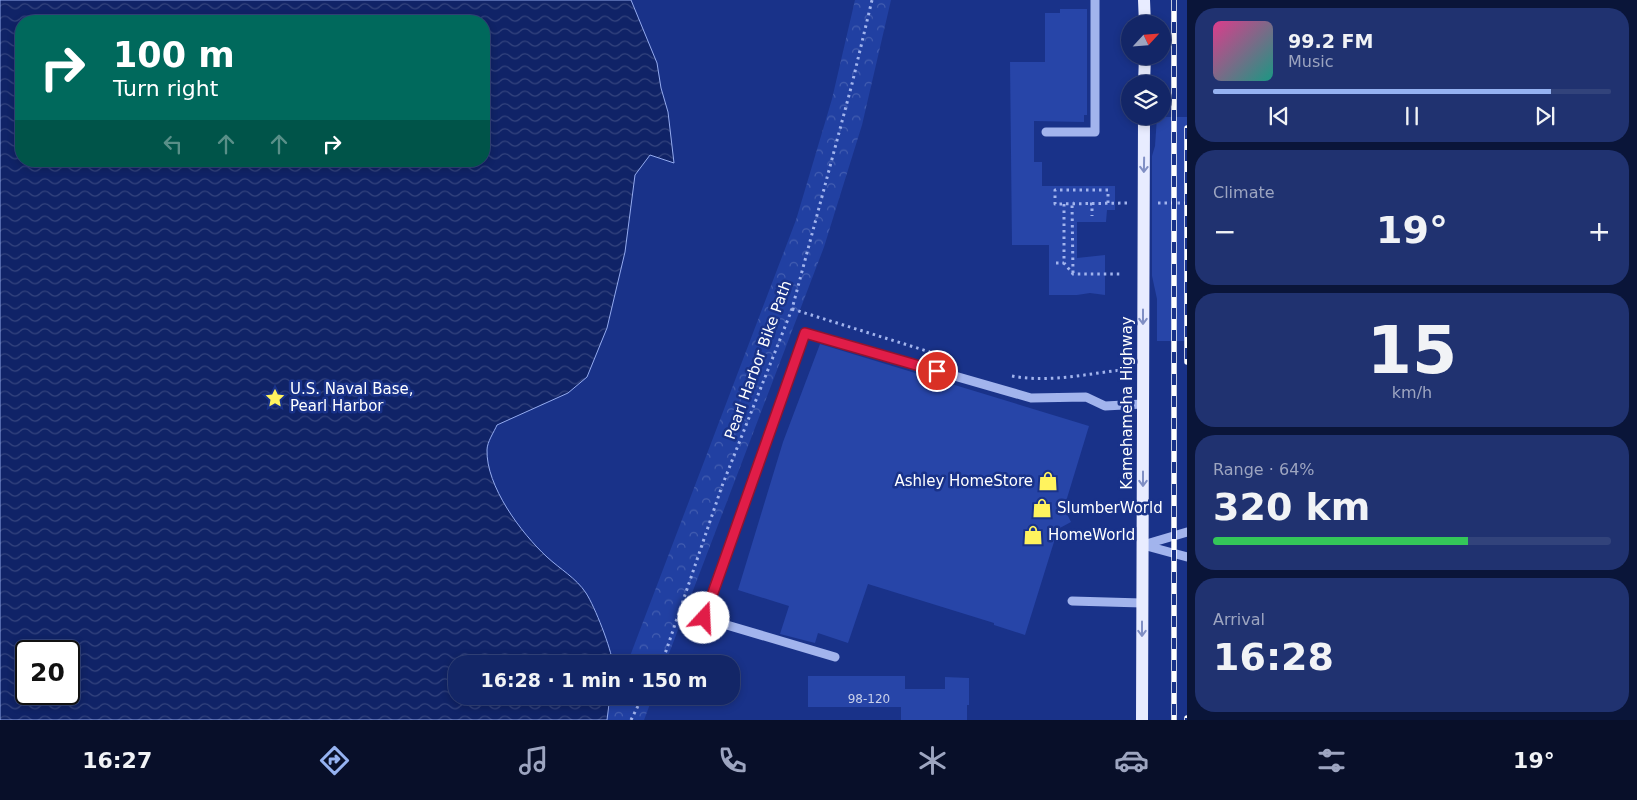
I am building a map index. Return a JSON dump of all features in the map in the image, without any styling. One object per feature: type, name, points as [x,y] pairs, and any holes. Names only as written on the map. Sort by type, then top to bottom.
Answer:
[{"type":"main road","points":[[1144,0],[1145,15]]},
{"type":"main road","name":"Kamehameha Highway","points":[[1142,720],[1144,125]]},
{"type":"street","points":[[1046,132],[1095,132],[1095,0]]},
{"type":"street","points":[[834,656],[704,618],[805,333],[1031,398],[1086,397],[1106,406],[1143,404]]},
{"type":"street","points":[[1143,545],[1187,532]]},
{"type":"street","points":[[1143,545],[1187,558]]},
{"type":"street","points":[[1072,601],[1142,603]]},
{"type":"path","name":"Pearl Harbor Bike Path","points":[[664,655],[722,486],[792,309],[852,84],[872,0]]},
{"type":"path","points":[[1108,203],[1108,190],[1055,190],[1056,204],[1130,203]]},
{"type":"path","points":[[1073,274],[1072,203],[1092,204],[1092,216]]},
{"type":"path","points":[[1092,216],[1092,203],[1138,203]]},
{"type":"path","points":[[1149,203],[1187,203]]},
{"type":"path","points":[[1064,204],[1064,263],[1073,274]]},
{"type":"path","points":[[1092,204],[1092,216]]},
{"type":"path","points":[[1056,263],[1064,263]]},
{"type":"path","points":[[1073,274],[1122,274]]},
{"type":"path","points":[[792,309],[934,354]]},
{"type":"path","points":[[1007,375],[1020,378],[1052,378],[1121,370]]},
{"type":"path","points":[[631,720],[638,705]]},
{"type":"green space","points":[[855,0],[891,0],[862,125],[824,247],[668,655],[630,655],[796,220],[832,99]]},
{"type":"green space","points":[[611,705],[650,705],[644,720],[605,720]]},
{"type":"water","points":[[0,0],[631,0],[657,63],[661,88],[668,112],[674,163],[650,155],[635,175],[625,252],[607,328],[587,377],[568,393],[497,425],[487,447],[488,464],[492,479],[507,508],[537,547],[573,578],[586,593],[602,628],[611,655],[448,655],[448,705],[609,705],[607,720],[0,720]]},
{"type":"building","points":[[1060,9],[1087,9],[1087,115],[1084,115],[1084,122],[1034,121],[1034,162],[1042,162],[1042,186],[1115,186],[1115,210],[1107,210],[1106,222],[1077,222],[1077,258],[1105,255],[1105,295],[1090,293],[1049,295],[1049,245],[1012,245],[1010,62],[1045,62],[1045,13],[1060,13]]},
{"type":"building","points":[[1171,117],[1187,117],[1187,341],[1157,341],[1157,299],[1152,276],[1152,156],[1155,146],[1156,125],[1171,125]]},
{"type":"building","points":[[820,344],[1089,426],[1064,508],[1071,522],[1058,529],[1025,635],[994,625],[994,623],[868,584],[848,643],[818,633],[815,643],[780,634],[789,606],[738,590],[783,442]]},
{"type":"building","points":[[808,676],[905,676],[905,689],[945,689],[945,677],[969,678],[967,720],[901,720],[901,707],[808,707]]},
{"type":"railway","points":[[1174,0],[1174,720]]},
{"type":"railway","points":[[1187,128],[1187,362]]},
{"type":"place","name":"U.S. Naval Base, Pearl Harbor","points":[[275,398]]},
{"type":"place","name":"Ashley HomeStore","points":[[1048,481]]},
{"type":"place","name":"SlumberWorld","points":[[1042,508]]},
{"type":"place","name":"HomeWorld","points":[[1033,535]]},
{"type":"route","points":[[704,618],[805,333],[937,371]]}]
